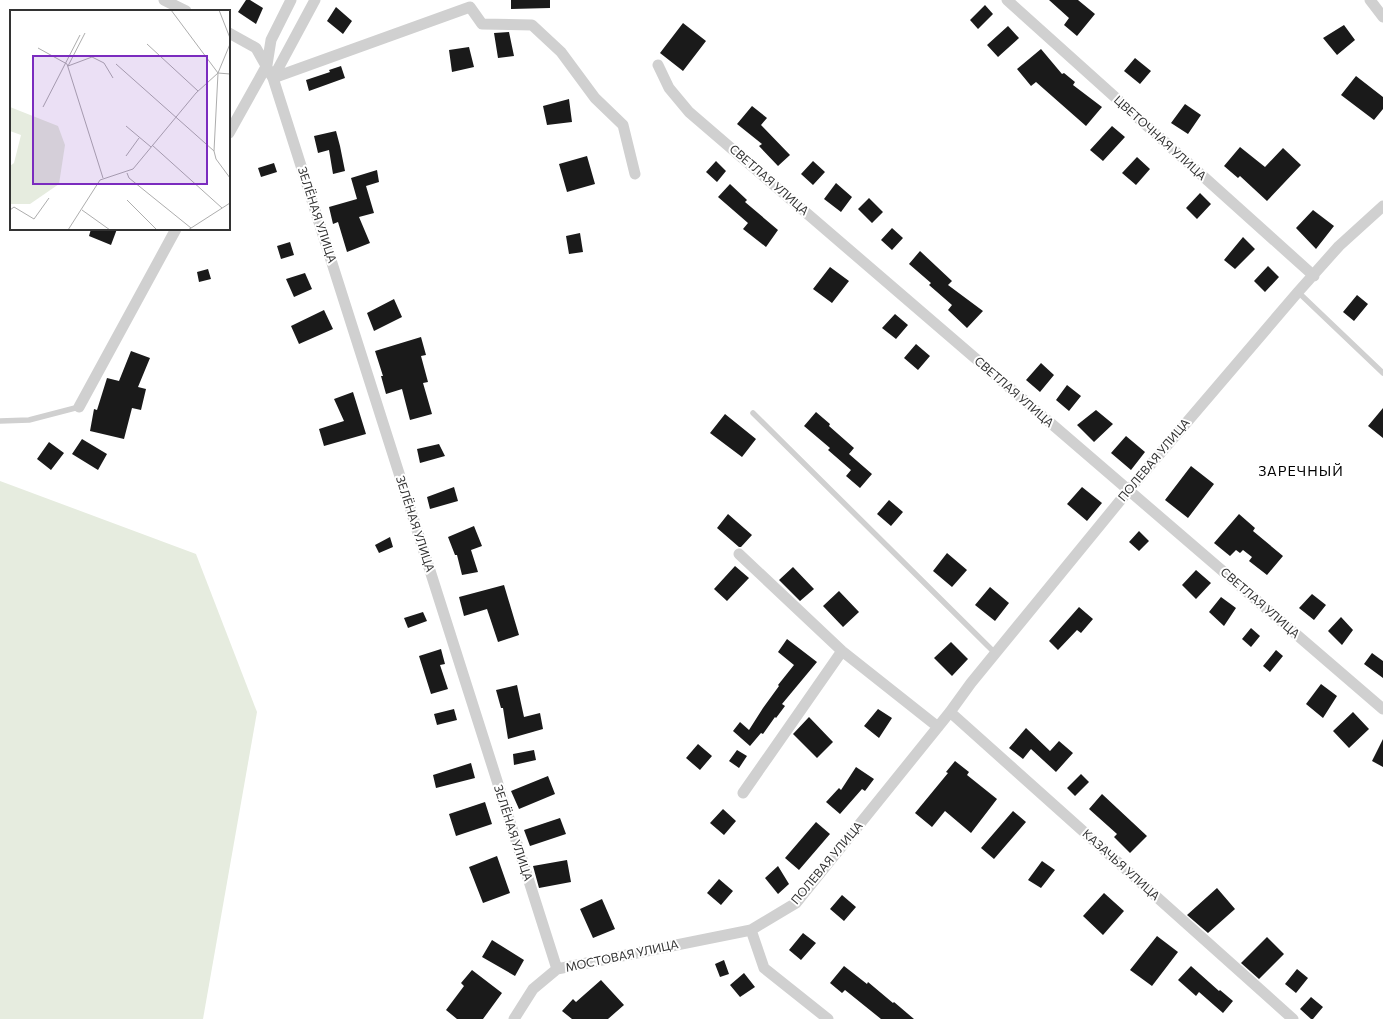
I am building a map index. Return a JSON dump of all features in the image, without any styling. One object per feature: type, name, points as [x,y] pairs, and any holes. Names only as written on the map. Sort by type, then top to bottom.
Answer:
[{"type":"street","points":[[164,0],[184,10]]},
{"type":"street","points":[[230,132],[267,65],[271,40],[291,0]]},
{"type":"street","points":[[273,78],[314,0]]},
{"type":"street","name":"ЦВЕТОЧНАЯ УЛИЦА","points":[[1006,0],[1314,276]]},
{"type":"street","points":[[1370,0],[1383,17]]},
{"type":"street","points":[[273,78],[470,7],[482,24],[532,25],[561,52],[595,98],[622,125],[635,174]]},
{"type":"street","name":"ЗЕЛЁНАЯ УЛИЦА","points":[[230,34],[256,48],[273,78],[557,970]]},
{"type":"street","name":"СВЕТЛАЯ УЛИЦА","points":[[658,65],[669,88],[689,112],[1383,709]]},
{"type":"street","name":"ПОЛЕВАЯ УЛИЦА","points":[[751,930],[796,903],[950,712],[971,683],[1128,491],[1339,246],[1383,206]]},
{"type":"street","points":[[79,407],[175,230]]},
{"type":"street","points":[[739,554],[842,651],[938,726]]},
{"type":"street","points":[[743,793],[842,651]]},
{"type":"street","name":"КАЗАЧЬЯ УЛИЦА","points":[[950,712],[1292,1019]]},
{"type":"street","points":[[751,930],[764,968],[828,1019]]},
{"type":"street","name":"МОСТОВАЯ УЛИЦА","points":[[514,1019],[533,989],[557,970],[751,930]]},
{"type":"lane","points":[[1298,292],[1383,373]]},
{"type":"lane","points":[[0,421],[29,420],[79,407]]},
{"type":"lane","points":[[753,413],[995,654]]},
{"type":"shaded area","points":[[0,481],[196,554],[257,712],[203,1019],[0,1019]]},
{"type":"building","points":[[246,0],[250,0],[263,8],[256,24],[238,12]]},
{"type":"building","points":[[511,0],[550,0],[550,8],[511,9]]},
{"type":"building","points":[[1049,0],[1078,0],[1095,14],[1077,36],[1064,25],[1069,18]]},
{"type":"building","points":[[985,5],[993,14],[978,29],[970,20]]},
{"type":"building","points":[[336,7],[352,21],[343,34],[327,21]]},
{"type":"building","points":[[683,23],[706,41],[683,71],[660,53]]},
{"type":"building","points":[[1344,25],[1355,40],[1337,55],[1323,38]]},
{"type":"building","points":[[1008,26],[1019,38],[998,57],[987,45]]},
{"type":"building","points":[[509,32],[514,56],[498,58],[494,33]]},
{"type":"building","points":[[469,47],[474,67],[452,72],[449,50]]},
{"type":"building","points":[[1041,49],[1062,74],[1064,73],[1075,82],[1073,85],[1102,107],[1086,126],[1036,82],[1031,86],[1017,69]]},
{"type":"building","points":[[1135,58],[1151,71],[1140,84],[1124,71]]},
{"type":"building","points":[[341,66],[345,78],[309,91],[306,80],[330,72],[329,70]]},
{"type":"building","points":[[1356,76],[1383,97],[1383,109],[1374,120],[1341,95]]},
{"type":"building","points":[[569,99],[572,122],[547,125],[543,106]]},
{"type":"building","points":[[1185,104],[1201,115],[1188,134],[1171,123]]},
{"type":"building","points":[[752,106],[767,118],[761,125],[790,155],[778,166],[759,146],[762,144],[737,124]]},
{"type":"building","points":[[1112,126],[1125,137],[1103,161],[1090,150]]},
{"type":"building","points":[[336,131],[345,171],[333,174],[329,150],[318,153],[314,136]]},
{"type":"building","points":[[1240,147],[1265,167],[1283,148],[1301,165],[1267,201],[1240,176],[1238,178],[1224,166]]},
{"type":"building","points":[[587,156],[595,184],[567,192],[559,164]]},
{"type":"building","points":[[1137,157],[1150,169],[1136,185],[1122,173]]},
{"type":"building","points":[[716,161],[726,171],[717,182],[706,172]]},
{"type":"building","points":[[813,161],[825,172],[813,185],[801,174]]},
{"type":"building","points":[[274,163],[277,172],[261,177],[258,168]]},
{"type":"building","points":[[377,170],[379,182],[366,186],[374,213],[359,217],[370,243],[347,252],[338,222],[333,224],[329,207],[357,199],[351,178]]},
{"type":"building","points":[[836,183],[852,197],[841,212],[824,199]]},
{"type":"building","points":[[730,184],[747,200],[745,202],[778,230],[766,247],[743,229],[748,223],[718,197]]},
{"type":"building","points":[[1200,193],[1211,204],[1197,219],[1186,208]]},
{"type":"building","points":[[869,198],[883,212],[872,223],[858,209]]},
{"type":"building","points":[[1313,210],[1334,226],[1316,249],[1296,228]]},
{"type":"building","points":[[892,228],[903,238],[892,250],[881,240]]},
{"type":"building","points":[[91,230],[117,230],[111,245],[89,236]]},
{"type":"building","points":[[580,233],[583,252],[569,254],[566,236]]},
{"type":"building","points":[[1243,237],[1255,249],[1235,269],[1224,260]]},
{"type":"building","points":[[290,242],[294,255],[281,259],[277,246]]},
{"type":"building","points":[[920,251],[952,281],[948,285],[983,311],[967,328],[948,310],[952,305],[929,285],[931,283],[909,264]]},
{"type":"building","points":[[1268,266],[1279,277],[1265,292],[1254,281]]},
{"type":"building","points":[[830,267],[849,281],[832,303],[813,289]]},
{"type":"building","points":[[208,269],[211,279],[199,282],[197,272]]},
{"type":"building","points":[[305,273],[312,289],[294,297],[286,279]]},
{"type":"building","points":[[1357,295],[1368,304],[1354,321],[1343,312]]},
{"type":"building","points":[[394,299],[402,317],[374,331],[367,313]]},
{"type":"building","points":[[324,310],[333,329],[299,344],[291,326]]},
{"type":"building","points":[[895,314],[908,325],[896,339],[882,328]]},
{"type":"building","points":[[421,337],[426,355],[421,356],[428,382],[423,383],[432,414],[410,420],[402,389],[386,394],[381,376],[383,376],[375,351]]},
{"type":"building","points":[[916,344],[930,356],[918,370],[904,358]]},
{"type":"building","points":[[131,351],[150,358],[138,387],[146,389],[141,410],[132,408],[124,439],[90,431],[94,409],[97,410],[107,378],[119,381]]},
{"type":"building","points":[[1041,363],[1054,375],[1040,392],[1026,380]]},
{"type":"building","points":[[1067,385],[1081,396],[1069,411],[1056,400]]},
{"type":"building","points":[[353,392],[366,434],[324,446],[319,429],[344,421],[334,399]]},
{"type":"building","points":[[1383,408],[1383,438],[1368,426]]},
{"type":"building","points":[[1096,410],[1113,424],[1094,442],[1077,425]]},
{"type":"building","points":[[816,412],[830,424],[829,426],[854,448],[849,454],[872,474],[860,488],[846,476],[851,470],[828,450],[830,448],[804,426]]},
{"type":"building","points":[[725,414],[756,439],[742,457],[710,433]]},
{"type":"building","points":[[1126,436],[1145,452],[1131,470],[1111,453]]},
{"type":"building","points":[[82,439],[107,454],[98,470],[72,454]]},
{"type":"building","points":[[49,442],[64,453],[51,470],[37,459]]},
{"type":"building","points":[[439,444],[445,456],[420,463],[417,449]]},
{"type":"building","points":[[1191,466],[1214,484],[1188,518],[1165,500]]},
{"type":"building","points":[[454,487],[458,501],[430,509],[427,497]]},
{"type":"building","points":[[1082,487],[1102,503],[1087,521],[1067,504]]},
{"type":"building","points":[[889,500],[903,512],[891,526],[877,514]]},
{"type":"building","points":[[728,514],[752,535],[741,547],[739,547],[717,528]]},
{"type":"building","points":[[1239,514],[1255,528],[1253,531],[1283,556],[1267,575],[1249,561],[1252,557],[1243,550],[1240,553],[1236,550],[1230,556],[1214,543]]},
{"type":"building","points":[[474,526],[482,546],[471,550],[478,572],[462,575],[457,555],[455,555],[448,537]]},
{"type":"building","points":[[1139,531],[1149,541],[1139,551],[1129,542]]},
{"type":"building","points":[[390,537],[393,547],[379,553],[375,545]]},
{"type":"building","points":[[947,553],[967,570],[952,587],[933,571]]},
{"type":"building","points":[[735,566],[749,578],[727,601],[714,589]]},
{"type":"building","points":[[793,567],[814,589],[800,601],[779,580]]},
{"type":"building","points":[[1196,570],[1211,583],[1196,599],[1182,585]]},
{"type":"building","points":[[504,585],[519,635],[498,642],[487,609],[464,616],[459,597]]},
{"type":"building","points":[[990,587],[1009,603],[995,621],[975,605]]},
{"type":"building","points":[[839,591],[859,612],[843,627],[823,606]]},
{"type":"building","points":[[1312,594],[1326,605],[1314,620],[1299,608]]},
{"type":"building","points":[[1221,597],[1236,608],[1224,626],[1209,612]]},
{"type":"building","points":[[1079,607],[1093,619],[1081,633],[1077,630],[1058,650],[1049,641]]},
{"type":"building","points":[[423,612],[427,621],[408,628],[404,618]]},
{"type":"building","points":[[1341,617],[1353,630],[1342,645],[1328,631]]},
{"type":"building","points":[[1251,628],[1260,636],[1251,647],[1242,639]]},
{"type":"building","points":[[787,639],[817,662],[782,704],[785,706],[776,718],[775,717],[763,734],[761,733],[750,746],[733,731],[740,722],[749,730],[779,686],[778,685],[794,665],[778,652]]},
{"type":"building","points":[[951,642],[968,659],[952,676],[934,658]]},
{"type":"building","points":[[441,649],[445,664],[440,665],[448,689],[431,694],[419,656]]},
{"type":"building","points":[[1276,650],[1283,656],[1270,672],[1263,666]]},
{"type":"building","points":[[1372,653],[1383,661],[1383,678],[1364,664]]},
{"type":"building","points":[[1321,684],[1337,696],[1323,718],[1306,704]]},
{"type":"building","points":[[517,685],[524,717],[540,713],[543,729],[508,739],[503,708],[501,708],[496,690]]},
{"type":"building","points":[[454,709],[457,720],[437,725],[434,714]]},
{"type":"building","points":[[878,709],[892,718],[879,738],[864,726]]},
{"type":"building","points":[[1353,712],[1369,729],[1349,748],[1333,731]]},
{"type":"building","points":[[809,717],[833,742],[817,758],[793,734]]},
{"type":"building","points":[[1026,728],[1050,751],[1059,741],[1073,753],[1056,772],[1031,749],[1023,759],[1009,748]]},
{"type":"building","points":[[1383,739],[1383,767],[1372,761]]},
{"type":"building","points":[[698,744],[712,756],[700,770],[686,758]]},
{"type":"building","points":[[534,750],[536,760],[514,765],[513,754]]},
{"type":"building","points":[[737,750],[747,756],[739,768],[729,761]]},
{"type":"building","points":[[955,761],[969,772],[967,775],[997,799],[971,833],[945,811],[932,827],[915,813],[948,773],[946,772]]},
{"type":"building","points":[[471,763],[475,778],[436,788],[433,775]]},
{"type":"building","points":[[856,767],[874,779],[865,791],[862,789],[840,814],[826,802],[839,788],[841,790]]},
{"type":"building","points":[[1081,774],[1089,782],[1075,796],[1067,788]]},
{"type":"building","points":[[548,776],[555,794],[519,809],[511,791]]},
{"type":"building","points":[[1102,794],[1147,836],[1130,853],[1114,837],[1117,834],[1089,809]]},
{"type":"building","points":[[485,802],[492,824],[456,836],[449,814]]},
{"type":"building","points":[[723,809],[736,821],[724,835],[710,823]]},
{"type":"building","points":[[1013,811],[1026,822],[994,859],[981,848]]},
{"type":"building","points":[[560,818],[566,834],[530,846],[524,830]]},
{"type":"building","points":[[816,822],[830,834],[799,870],[785,858]]},
{"type":"building","points":[[497,856],[510,893],[483,903],[469,867]]},
{"type":"building","points":[[567,860],[571,882],[539,888],[533,866]]},
{"type":"building","points":[[1042,861],[1055,870],[1041,888],[1028,880]]},
{"type":"building","points":[[778,866],[789,884],[778,894],[765,878]]},
{"type":"building","points":[[719,879],[733,891],[721,905],[707,893]]},
{"type":"building","points":[[1217,888],[1235,909],[1208,933],[1187,915]]},
{"type":"building","points":[[1104,893],[1124,911],[1103,935],[1083,916]]},
{"type":"building","points":[[842,895],[856,907],[844,921],[830,909]]},
{"type":"building","points":[[602,899],[615,929],[593,938],[580,909]]},
{"type":"building","points":[[803,933],[816,943],[801,960],[789,950]]},
{"type":"building","points":[[1157,936],[1178,952],[1152,986],[1130,970]]},
{"type":"building","points":[[1267,937],[1284,954],[1259,979],[1241,963]]},
{"type":"building","points":[[492,940],[524,960],[515,976],[482,957]]},
{"type":"building","points":[[724,960],[729,974],[720,977],[715,964]]},
{"type":"building","points":[[844,966],[867,984],[868,982],[914,1019],[881,1019],[845,990],[842,993],[830,983]]},
{"type":"building","points":[[1191,966],[1219,991],[1220,990],[1233,1001],[1223,1013],[1199,992],[1196,996],[1178,980]]},
{"type":"building","points":[[1297,969],[1308,978],[1296,993],[1285,984]]},
{"type":"building","points":[[472,970],[502,993],[483,1019],[457,1019],[446,1010],[464,986],[461,983]]},
{"type":"building","points":[[744,973],[755,987],[740,997],[730,985]]},
{"type":"building","points":[[601,980],[624,1005],[608,1019],[572,1019],[562,1011],[573,999],[576,1002]]},
{"type":"building","points":[[1311,997],[1323,1007],[1313,1019],[1311,1019],[1300,1009]]},
{"type":"district","name":"ЗАРЕЧНЫЙ","points":[[1301,471]]}]
